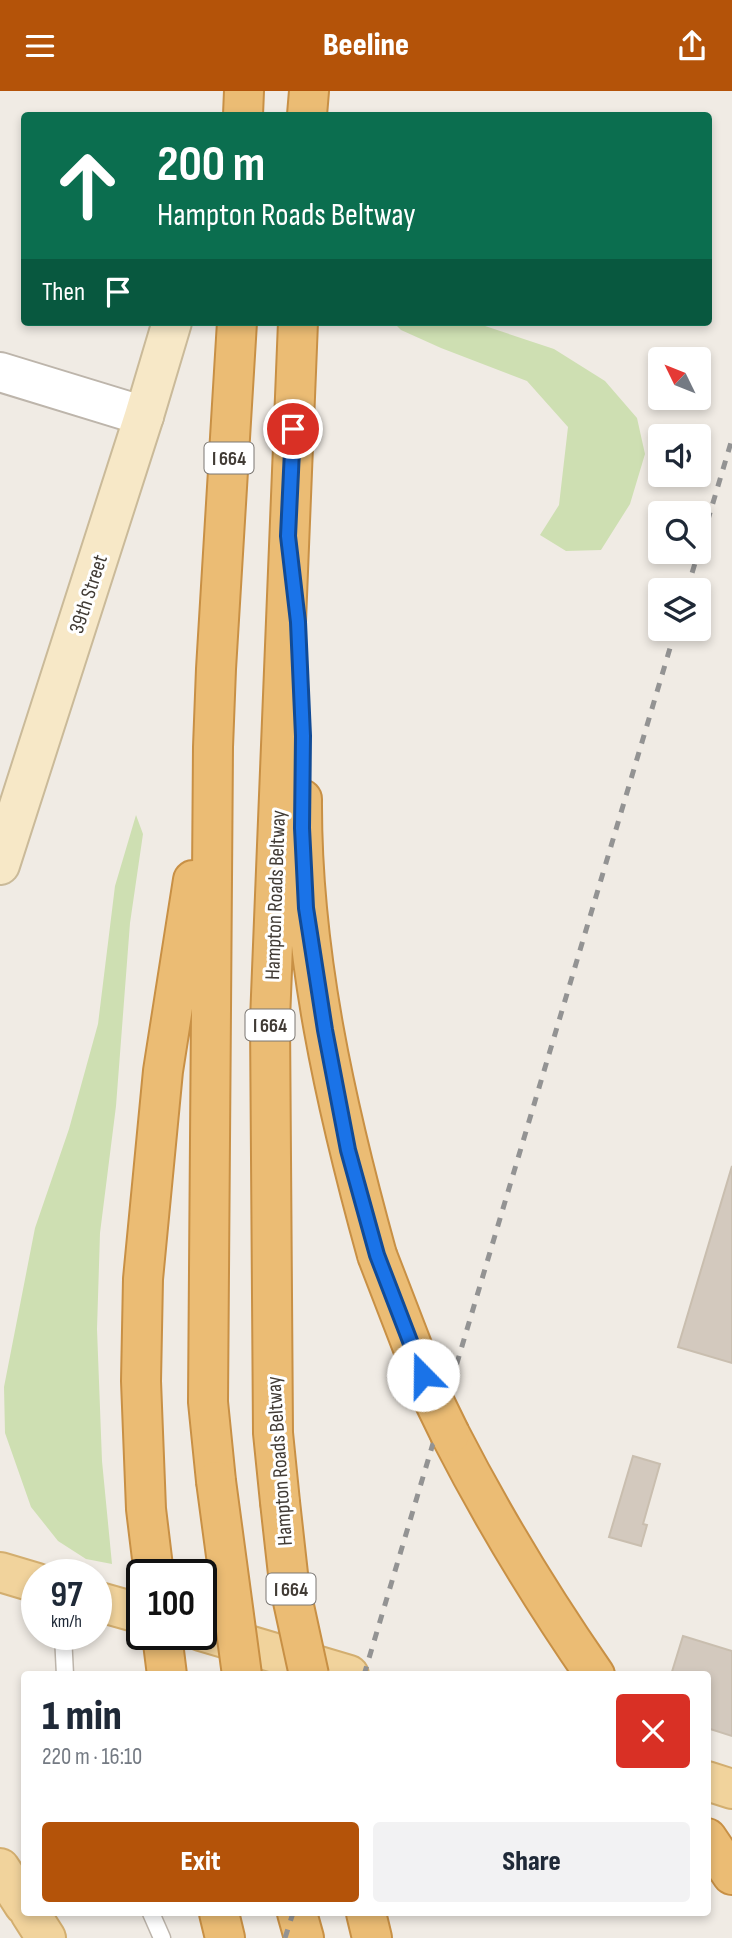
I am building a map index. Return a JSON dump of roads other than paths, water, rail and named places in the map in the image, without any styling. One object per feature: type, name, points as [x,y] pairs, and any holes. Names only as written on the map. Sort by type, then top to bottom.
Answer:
[{"type":"highway","points":[[242,91],[243,112]]},
{"type":"highway","points":[[307,112],[309,91]]},
{"type":"highway","name":"I 664","points":[[237,326],[213,747],[208,1402],[241,1671]]},
{"type":"highway","points":[[298,326],[288,536],[291,619],[303,736],[302,828],[306,908],[325,1030],[348,1150],[377,1255],[431,1395],[489,1511],[591,1671]]},
{"type":"highway","name":"Hampton Roads Beltway","points":[[291,619],[269,1098],[273,1433],[289,1583],[308,1671]]},
{"type":"highway","points":[[152,1559],[146,1509],[141,1381],[143,1279],[163,1071],[213,747]]},
{"type":"highway","points":[[164,1650],[166,1671]]},
{"type":"highway","points":[[711,1844],[732,1875]]},
{"type":"highway","points":[[220,1916],[225,1938]]},
{"type":"highway","points":[[298,1916],[304,1938]]},
{"type":"highway","points":[[367,1916],[372,1938]]},
{"type":"main road","points":[[234,112],[242,91]]},
{"type":"main road","name":"39th Street","points":[[3,846],[13,781],[144,416],[171,326]]},
{"type":"main road","points":[[0,1572],[21,1578]]},
{"type":"main road","points":[[217,1636],[336,1671]]},
{"type":"main road","points":[[711,1782],[732,1789]]},
{"type":"main road","points":[[0,1868],[21,1900]]},
{"type":"main road","points":[[32,1916],[46,1938]]},
{"type":"street","points":[[0,372],[144,416]]},
{"type":"lane","points":[[64,1650],[65,1671]]},
{"type":"lane","points":[[152,1916],[162,1938]]},
{"type":"railway","points":[[691,578],[732,439]]},
{"type":"railway","points":[[365,1671],[672,641]]},
{"type":"railway","points":[[285,1938],[292,1916]]}]
